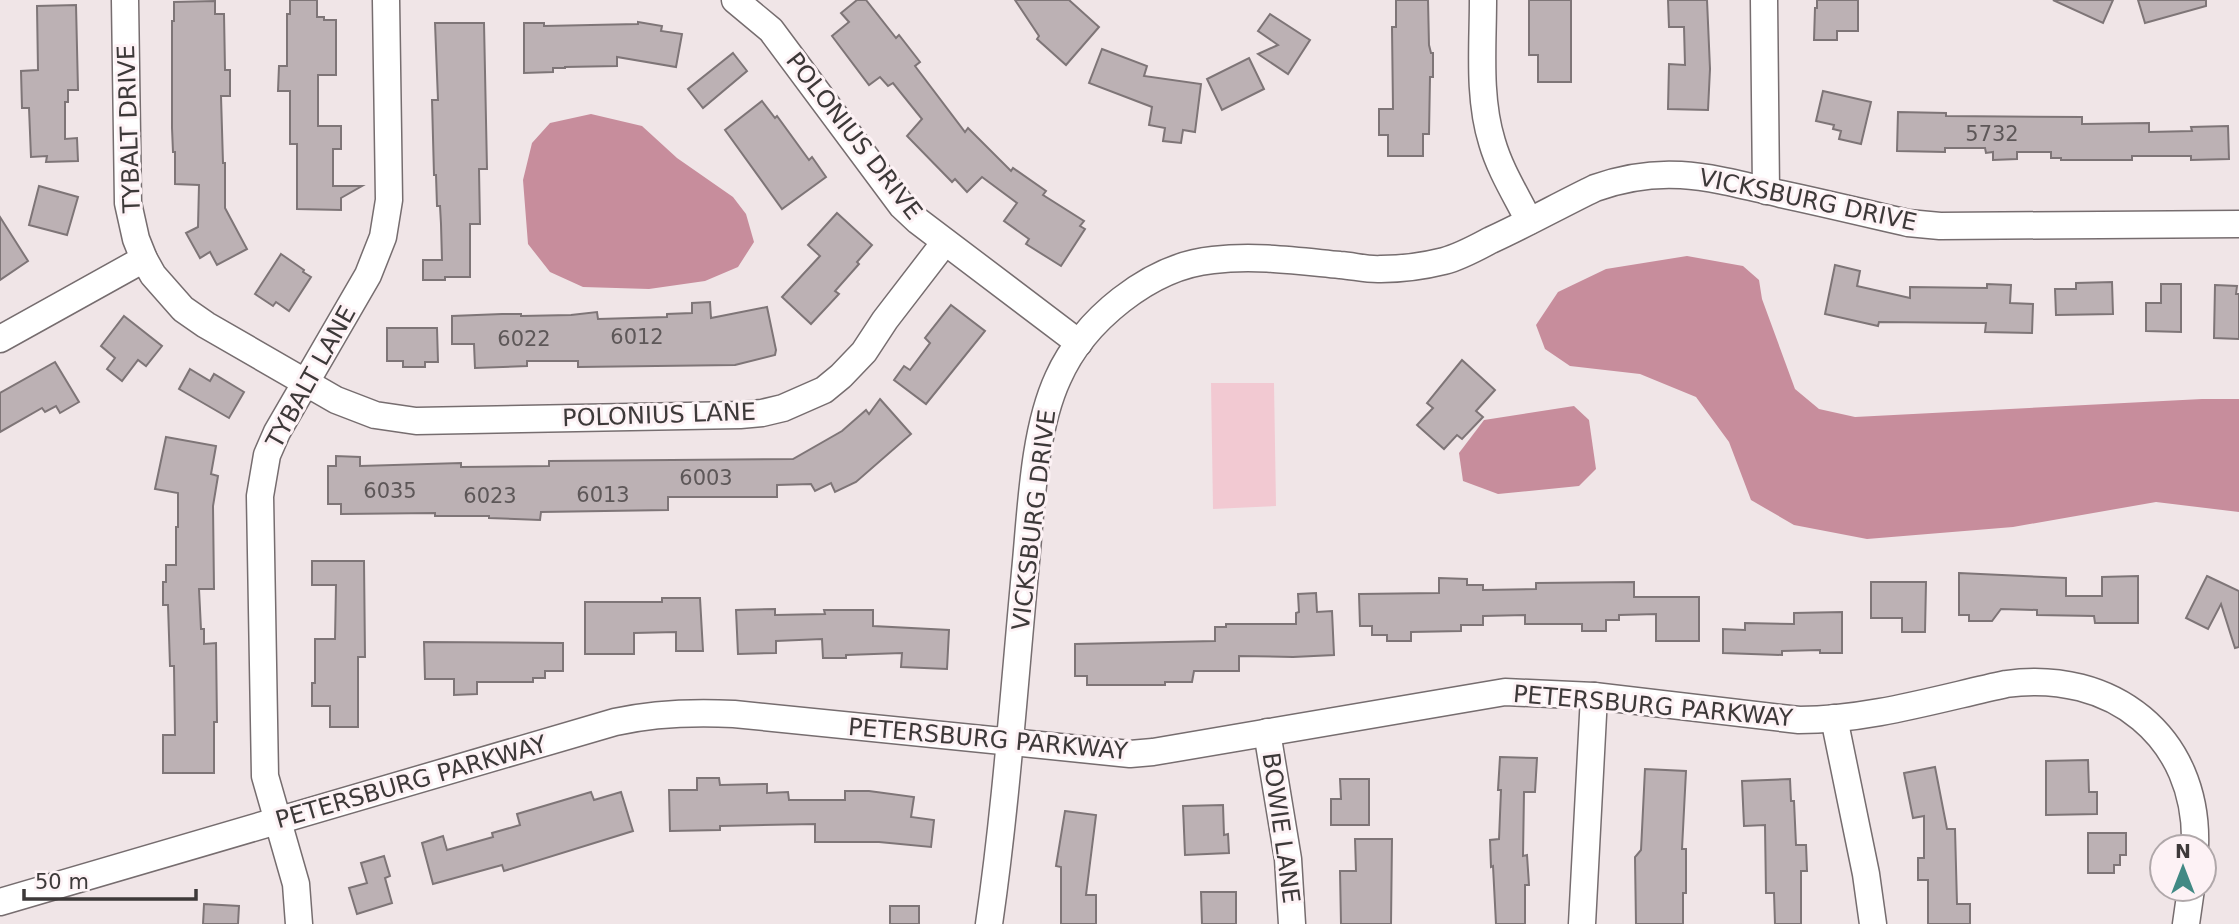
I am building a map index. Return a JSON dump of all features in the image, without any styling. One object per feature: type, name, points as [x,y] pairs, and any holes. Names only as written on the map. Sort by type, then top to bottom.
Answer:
[{"type":"street","name":"TYBALT DRIVE","points":[[125,0],[128,203],[133,229],[144,259],[153,275],[183,310],[306,382]]},
{"type":"street","name":"TYBALT LANE","points":[[299,924],[296,884],[269,791],[264,762],[261,479],[270,447],[376,260],[386,227],[389,200],[386,0]]},
{"type":"street","name":"POLONIUS DRIVE","points":[[735,0],[771,30],[902,206],[945,242],[1079,342]]},
{"type":"street","points":[[1483,0],[1484,93],[1488,127],[1501,168],[1529,221]]},
{"type":"street","points":[[1764,0],[1766,191]]},
{"type":"street","name":"VICKSBURG DRIVE","points":[[989,924],[1043,422],[1057,380],[1079,342],[1097,322],[1132,292],[1171,271],[1212,260],[1265,258],[1380,270],[1422,267],[1473,250],[1595,188],[1614,181],[1656,174],[1708,177],[1908,222],[1940,226],[2239,224]]},
{"type":"street","name":"POLONIUS LANE","points":[[306,382],[358,410],[391,419],[416,421],[762,413],[804,400],[824,390],[841,376],[864,352],[945,242]]},
{"type":"street","points":[[0,340],[144,259]]},
{"type":"street","name":"PETERSBURG PARKWAY","points":[[0,902],[615,722],[647,715],[691,712],[1130,754],[1505,692],[1594,696],[1799,720],[1868,715],[2006,684],[2049,681],[2082,686],[2103,693],[2148,724],[2175,759],[2184,779],[2193,810],[2194,833]]},
{"type":"street","points":[[1581,924],[1594,696]]},
{"type":"street","points":[[1834,718],[1867,874],[1873,924]]},
{"type":"street","name":"BOWIE LANE","points":[[1268,732],[1288,859],[1292,924]]},
{"type":"street","points":[[2186,924],[2188,903]]},
{"type":"shaded area","points":[[591,114],[642,126],[677,158],[733,197],[746,214],[754,242],[738,267],[705,281],[649,289],[583,287],[550,272],[528,244],[523,180],[532,143],[550,123]]},
{"type":"shaded area","points":[[1687,256],[1743,266],[1759,280],[1762,299],[1795,389],[1819,409],[1855,417],[2239,399],[2239,512],[2156,502],[2013,527],[1867,539],[1794,525],[1751,500],[1729,442],[1696,397],[1640,374],[1570,366],[1545,349],[1536,325],[1558,292],[1606,269]]},
{"type":"shaded area","points":[[1211,383],[1274,383],[1276,506],[1213,509]]},
{"type":"shaded area","points":[[1574,406],[1589,420],[1596,469],[1579,486],[1498,494],[1463,481],[1459,453],[1484,420]]},
{"type":"building","points":[[290,0],[317,0],[317,17],[336,20],[336,75],[318,75],[318,126],[341,126],[341,149],[333,149],[333,186],[362,186],[341,198],[341,210],[297,209],[297,144],[290,144],[290,91],[278,91],[279,66],[287,66],[287,14],[290,14]]},
{"type":"building","points":[[857,0],[866,0],[896,38],[899,35],[920,62],[915,66],[965,132],[968,128],[1011,171],[1013,168],[1046,191],[1043,195],[1084,221],[1080,226],[1085,229],[1061,266],[1026,244],[1029,239],[1004,221],[1017,203],[982,177],[967,192],[955,179],[952,182],[907,136],[922,119],[893,83],[888,86],[880,77],[869,85],[832,36],[849,22],[841,13]]},
{"type":"building","points":[[1015,0],[1069,0],[1099,27],[1066,65],[1037,39],[1039,36]]},
{"type":"building","points":[[1396,0],[1428,0],[1433,77],[1430,77],[1429,134],[1423,134],[1423,156],[1388,156],[1388,135],[1379,135],[1379,109],[1393,109],[1392,27],[1396,27]]},
{"type":"building","points":[[1529,0],[1571,0],[1571,82],[1538,82],[1538,55],[1529,55]]},
{"type":"building","points":[[1668,0],[1707,0],[1710,69],[1708,110],[1668,109],[1669,64],[1685,65],[1684,27],[1669,27]]},
{"type":"building","points":[[1817,0],[1858,0],[1858,31],[1837,31],[1837,40],[1814,40]]},
{"type":"building","points":[[2053,0],[2113,0],[2103,23]]},
{"type":"building","points":[[2138,0],[2206,0],[2206,6],[2145,23]]},
{"type":"building","points":[[215,1],[215,14],[224,14],[225,70],[230,70],[230,96],[221,96],[225,208],[247,249],[217,265],[210,252],[200,258],[186,233],[198,227],[199,185],[175,184],[172,128],[174,2]]},
{"type":"building","points":[[76,5],[78,90],[68,90],[68,102],[65,102],[65,139],[77,138],[78,161],[46,162],[47,156],[31,157],[29,108],[22,108],[21,71],[38,70],[37,6]]},
{"type":"building","points":[[1270,14],[1310,40],[1288,74],[1258,54],[1278,45],[1258,31]]},
{"type":"building","points":[[638,22],[662,26],[661,31],[682,34],[676,67],[617,57],[617,66],[565,67],[553,68],[553,72],[524,73],[524,23],[544,23],[544,26]]},
{"type":"building","points":[[435,23],[484,23],[487,169],[479,169],[480,224],[470,224],[470,277],[423,280],[423,260],[442,260],[440,206],[437,206],[434,175],[432,100],[438,100]]},
{"type":"building","points":[[1102,49],[1147,66],[1144,76],[1201,84],[1195,132],[1183,130],[1181,143],[1163,141],[1165,128],[1149,125],[1152,107],[1089,83]]},
{"type":"building","points":[[733,53],[747,71],[703,108],[688,89]]},
{"type":"building","points":[[1249,58],[1264,89],[1222,110],[1207,79]]},
{"type":"building","points":[[1823,91],[1871,102],[1861,144],[1839,139],[1841,131],[1833,129],[1834,125],[1816,121]]},
{"type":"building","points":[[762,101],[775,118],[777,116],[809,160],[812,157],[826,177],[782,209],[725,130]]},
{"type":"building","points":[[1898,112],[1946,113],[1946,116],[2082,117],[2082,124],[2149,123],[2149,132],[2192,131],[2191,127],[2228,126],[2229,159],[2191,160],[2191,156],[2132,156],[2132,160],[2061,160],[2051,158],[2051,152],[2017,152],[2017,159],[1993,160],[1993,152],[1986,153],[1985,148],[1945,148],[1945,152],[1897,151]]},
{"type":"building","points":[[39,186],[78,197],[67,235],[29,225]]},
{"type":"building","points":[[837,213],[872,245],[835,291],[839,294],[811,324],[782,297],[820,256],[808,245]]},
{"type":"building","points":[[0,217],[28,261],[0,280]]},
{"type":"building","points":[[281,254],[311,277],[289,311],[276,302],[273,306],[255,294]]},
{"type":"building","points":[[1835,265],[1860,271],[1857,286],[1910,298],[1910,287],[1987,288],[1987,284],[2011,285],[2010,303],[2033,304],[2032,333],[1985,332],[1986,323],[1879,322],[1878,326],[1825,314]]},
{"type":"building","points":[[2112,282],[2113,314],[2056,315],[2055,289],[2076,289],[2076,283]]},
{"type":"building","points":[[2161,284],[2181,284],[2181,332],[2146,331],[2146,303],[2161,303]]},
{"type":"building","points":[[2215,285],[2237,286],[2239,339],[2214,338]]},
{"type":"building","points":[[710,302],[711,318],[767,307],[775,355],[735,365],[578,367],[578,361],[527,361],[527,366],[475,368],[474,344],[452,344],[452,316],[571,315],[597,312],[598,319],[667,317],[667,314],[692,313],[692,303]]},
{"type":"building","points":[[951,305],[985,331],[926,404],[894,380],[904,366],[910,370],[930,343],[925,338]]},
{"type":"building","points":[[124,316],[162,346],[146,366],[138,360],[122,381],[107,369],[115,358],[101,346]]},
{"type":"building","points":[[387,328],[437,328],[438,362],[425,362],[425,367],[403,367],[403,361],[387,361]]},
{"type":"building","points":[[1462,360],[1495,390],[1476,411],[1483,417],[1462,439],[1457,435],[1444,449],[1417,425],[1433,408],[1427,403]]},
{"type":"building","points":[[55,362],[79,402],[60,413],[56,406],[45,412],[42,408],[0,432],[0,393]]},
{"type":"building","points":[[190,369],[210,381],[214,374],[244,392],[229,418],[179,389]]},
{"type":"building","points":[[880,399],[911,434],[856,482],[835,492],[831,483],[815,491],[811,484],[777,485],[777,497],[668,497],[668,510],[541,512],[540,520],[435,516],[435,513],[341,514],[341,504],[328,504],[328,466],[336,466],[336,456],[360,457],[360,466],[461,463],[461,467],[549,466],[549,461],[793,459],[842,431],[866,410],[869,414]]},
{"type":"building","points":[[166,437],[216,446],[211,474],[218,476],[213,506],[214,589],[199,589],[204,644],[216,643],[217,722],[214,722],[214,773],[163,773],[163,735],[175,735],[174,666],[170,666],[168,605],[163,605],[163,582],[166,582],[166,565],[176,565],[178,527],[178,493],[155,489]]},
{"type":"building","points":[[312,561],[364,561],[365,657],[358,657],[358,727],[330,727],[330,706],[312,706],[315,639],[335,639],[336,585],[312,585]]},
{"type":"building","points":[[1959,573],[2066,578],[2066,596],[2102,596],[2102,577],[2138,576],[2138,623],[2095,623],[2094,616],[2037,615],[2037,610],[2001,609],[1992,621],[1969,621],[1969,615],[1959,615]]},
{"type":"building","points":[[2207,576],[2239,591],[2239,647],[2235,648],[2221,604],[2208,629],[2186,618]]},
{"type":"building","points":[[1439,578],[1467,579],[1467,585],[1483,585],[1483,590],[1536,589],[1536,583],[1634,582],[1634,597],[1699,597],[1699,641],[1656,641],[1656,614],[1619,615],[1619,620],[1606,620],[1606,631],[1582,631],[1582,624],[1525,624],[1525,615],[1483,616],[1483,625],[1461,625],[1461,631],[1411,632],[1411,641],[1387,641],[1387,635],[1372,635],[1372,626],[1360,626],[1359,594],[1439,593]]},
{"type":"building","points":[[1871,582],[1926,582],[1925,632],[1902,632],[1902,618],[1871,618]]},
{"type":"building","points":[[1316,593],[1317,612],[1332,611],[1334,655],[1239,656],[1239,671],[1194,671],[1192,682],[1165,682],[1165,685],[1087,685],[1087,676],[1075,676],[1075,644],[1215,641],[1215,627],[1226,627],[1226,624],[1296,624],[1296,613],[1299,612],[1298,594]]},
{"type":"building","points":[[662,598],[700,598],[703,651],[676,651],[676,632],[634,633],[634,654],[585,654],[585,602],[662,602]]},
{"type":"building","points":[[775,609],[775,615],[825,614],[824,610],[873,610],[873,626],[949,630],[947,669],[901,667],[902,653],[823,658],[822,639],[776,641],[776,653],[738,654],[736,610]]},
{"type":"building","points":[[1842,612],[1842,653],[1820,653],[1820,650],[1782,651],[1782,655],[1723,653],[1723,629],[1745,630],[1745,623],[1794,624],[1794,613]]},
{"type":"building","points":[[424,642],[563,643],[563,671],[545,671],[545,678],[533,678],[533,682],[477,682],[477,694],[454,695],[454,679],[425,679]]},
{"type":"building","points":[[1500,757],[1537,758],[1535,792],[1524,792],[1523,856],[1527,855],[1529,885],[1525,885],[1525,924],[1496,924],[1490,840],[1499,839]]},
{"type":"building","points":[[2088,760],[2089,792],[2097,792],[2097,814],[2046,815],[2046,761]]},
{"type":"building","points":[[1935,767],[1947,829],[1955,829],[1957,904],[1970,904],[1970,924],[1928,924],[1928,880],[1918,880],[1918,858],[1924,858],[1924,816],[1913,818],[1904,773]]},
{"type":"building","points":[[1645,769],[1686,771],[1682,849],[1686,849],[1683,924],[1636,924],[1635,857],[1641,850]]},
{"type":"building","points":[[697,778],[719,778],[720,785],[767,784],[767,793],[788,792],[789,800],[845,800],[845,791],[914,797],[911,817],[934,820],[931,847],[879,842],[815,842],[815,824],[720,826],[720,830],[670,831],[669,790],[697,790]]},
{"type":"building","points":[[1340,779],[1369,779],[1369,825],[1331,825],[1331,799],[1341,799]]},
{"type":"building","points":[[1790,779],[1796,845],[1806,845],[1807,871],[1801,871],[1801,924],[1775,924],[1774,893],[1766,893],[1765,825],[1744,826],[1742,781]]},
{"type":"building","points":[[591,792],[594,800],[621,792],[633,831],[504,871],[502,865],[433,884],[422,843],[443,836],[447,850],[493,837],[492,833],[520,825],[517,814]]},
{"type":"building","points":[[1223,805],[1224,835],[1228,834],[1229,853],[1185,855],[1183,806]]},
{"type":"building","points":[[1065,811],[1096,815],[1086,895],[1096,895],[1096,924],[1061,924],[1061,867],[1056,866]]},
{"type":"building","points":[[2088,833],[2126,833],[2126,855],[2120,855],[2120,865],[2114,865],[2114,873],[2088,873]]},
{"type":"building","points":[[1355,839],[1392,839],[1391,924],[1341,924],[1340,871],[1356,871]]},
{"type":"building","points":[[384,856],[390,876],[385,878],[392,903],[357,914],[349,888],[367,883],[361,863]]},
{"type":"building","points":[[1201,892],[1236,892],[1236,924],[1202,924]]},
{"type":"building","points":[[204,904],[239,906],[238,924],[203,924]]},
{"type":"building","points":[[890,906],[919,906],[919,924],[890,924]]}]
